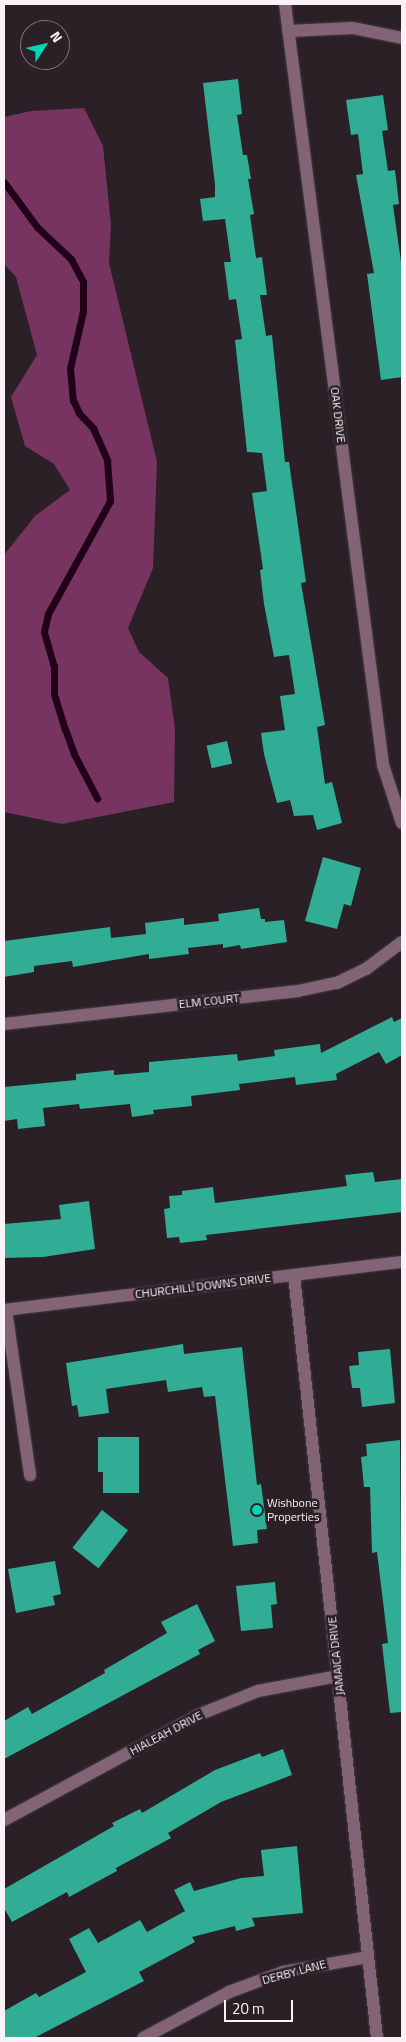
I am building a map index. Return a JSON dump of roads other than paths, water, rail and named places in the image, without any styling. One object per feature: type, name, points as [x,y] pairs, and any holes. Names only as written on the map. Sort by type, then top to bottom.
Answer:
[{"type":"street","name":"OAK DRIVE","points":[[285,4],[383,765],[402,823]]},
{"type":"street","points":[[288,31],[353,28],[402,38]]},
{"type":"street","name":"ELM COURT","points":[[4,1024],[298,991],[337,983],[366,969],[402,942]]},
{"type":"street","name":"CHURCHILL DOWNS DRIVE","points":[[5,1310],[402,1262]]},
{"type":"street","name":"JAMAICA DRIVE","points":[[294,1275],[377,2038]]},
{"type":"street","points":[[5,1310],[30,1475]]},
{"type":"street","name":"HIALEAH DRIVE","points":[[4,1820],[198,1715],[258,1691],[338,1676]]},
{"type":"street","name":"DERBY LANE","points":[[143,2038],[229,1992],[274,1976],[368,1957]]},
{"type":"waterway","points":[[4,182],[37,227],[71,259],[83,282],[83,311],[70,368],[73,400],[79,413],[93,428],[107,460],[110,501],[48,614],[44,632],[54,666],[54,694],[65,729],[74,754],[97,798]]},
{"type":"place","name":"Wishbone Properties","points":[[257,1510]]}]
